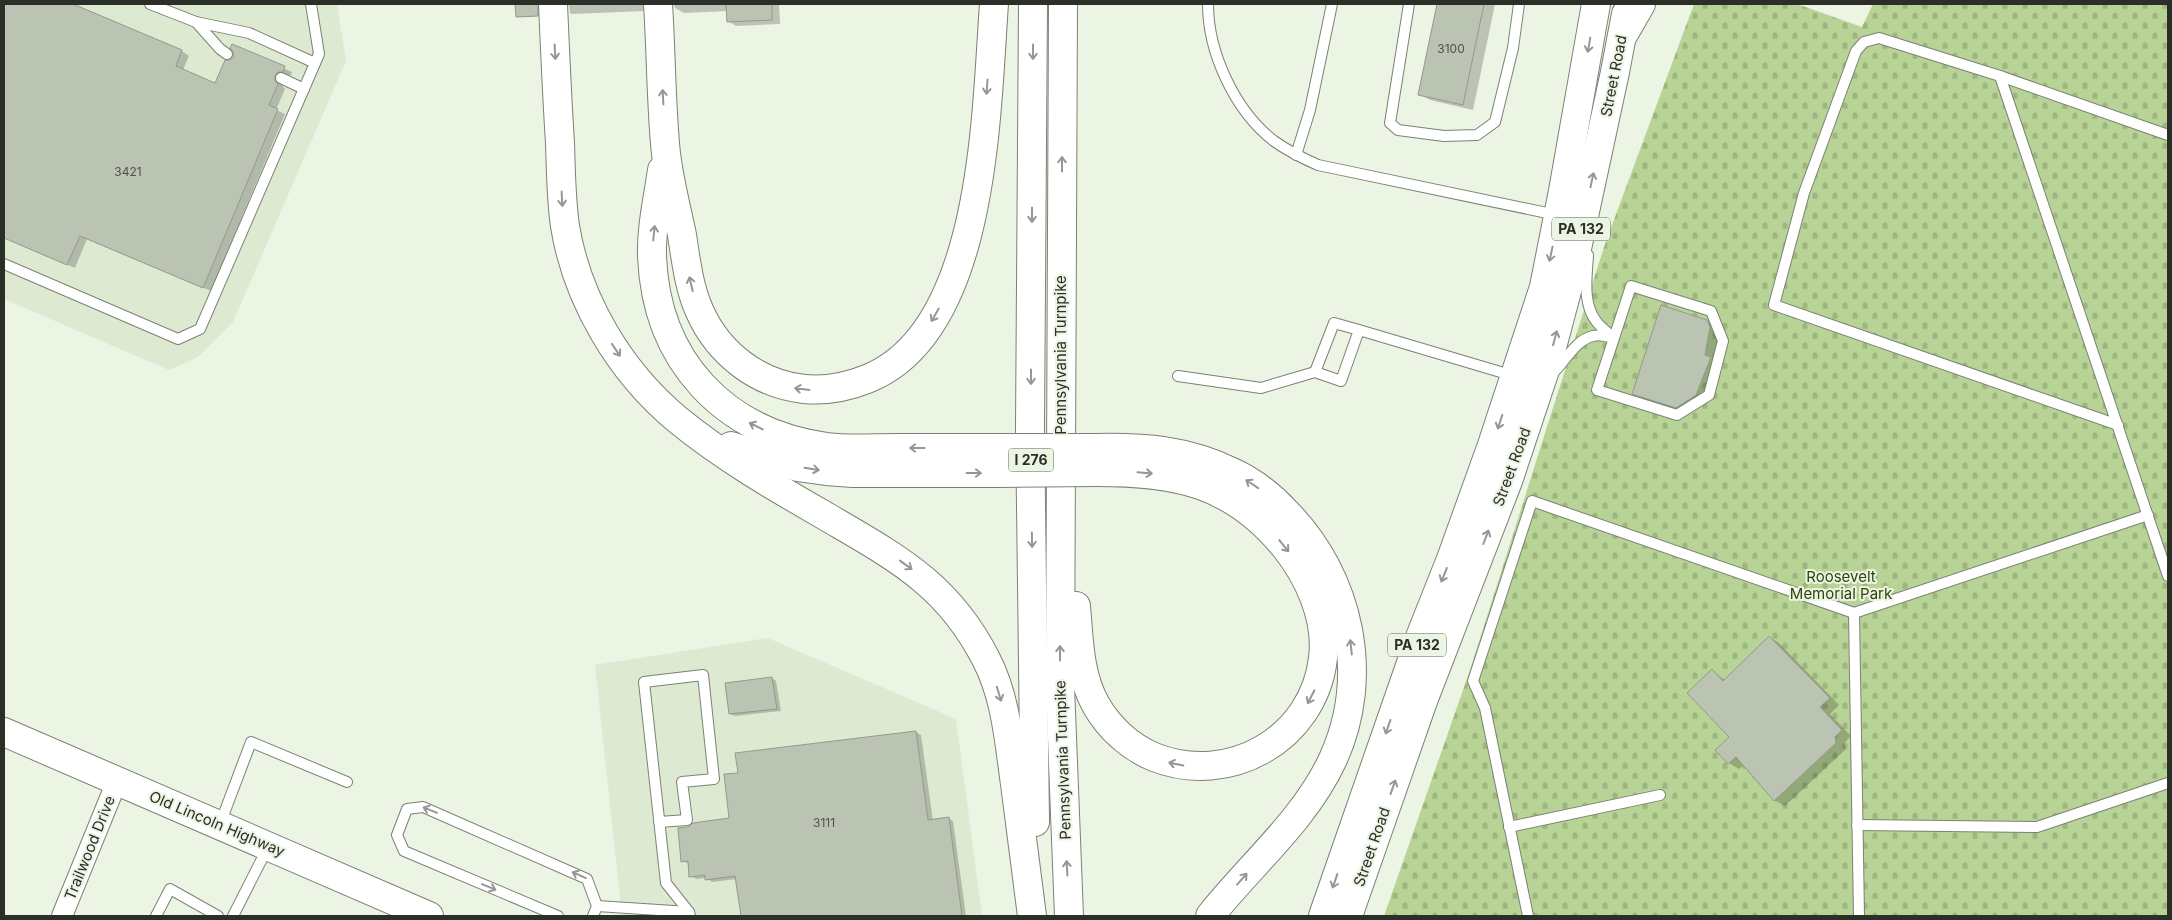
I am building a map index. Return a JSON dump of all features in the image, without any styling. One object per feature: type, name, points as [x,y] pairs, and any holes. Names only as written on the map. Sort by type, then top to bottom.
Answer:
[{"type":"main road","points":[[553,4],[563,206],[574,267],[594,314],[626,364],[658,402],[698,436],[772,485],[894,557],[931,585],[963,621],[987,661],[1002,704],[1011,753],[1034,916]]},
{"type":"main road","points":[[658,4],[665,146],[694,297],[708,328],[728,353],[752,373],[774,382],[810,390],[841,388],[874,377],[890,368],[923,334],[945,298],[963,253],[979,180],[994,4]]},
{"type":"main road","name":"Pennsylvania Turnpike","points":[[1033,4],[1030,426],[1034,916]]},
{"type":"main road","name":"Pennsylvania Turnpike","points":[[1063,4],[1060,686],[1070,916]]},
{"type":"main road","name":"Street Road","points":[[1570,220],[1596,4]]},
{"type":"main road","name":"Street Road","points":[[1348,916],[1430,682],[1508,481],[1544,287],[1570,220],[1622,37],[1628,4]]},
{"type":"main road","points":[[1622,37],[1641,4]]},
{"type":"main road","points":[[665,146],[652,254],[657,297],[663,319],[683,361],[698,382],[734,414],[757,427],[802,443],[1001,460],[1096,460],[1186,481],[1222,494],[1260,520],[1291,554],[1303,575],[1320,614],[1323,630],[1323,658],[1317,686],[1311,700],[1293,725],[1258,753],[1228,764],[1196,767],[1181,765],[1165,761],[1136,747],[1123,738],[1103,716],[1090,691],[1082,662],[1060,440]]},
{"type":"main road","name":"Street Road","points":[[1322,916],[1420,637],[1451,559],[1492,444],[1527,380]]},
{"type":"main road","points":[[698,436],[771,460],[826,471],[853,473],[1001,460]]},
{"type":"main road","points":[[1096,460],[1145,448],[1185,455],[1234,472],[1276,502],[1311,540],[1325,563],[1345,612],[1352,661],[1352,684],[1349,709],[1334,758],[1323,778],[1298,814],[1210,916]]},
{"type":"main road","name":"Old Lincoln Highway","points":[[4,732],[429,916]]},
{"type":"street","name":"Trailwood Drive","points":[[62,916],[117,780]]},
{"type":"lane","points":[[150,4],[196,22],[249,33],[315,63]]},
{"type":"lane","points":[[4,264],[178,340],[200,329],[320,54],[311,4]]},
{"type":"lane","points":[[1208,4],[1208,16],[1218,58],[1237,99],[1273,140],[1296,155],[1318,165],[1570,220],[1588,248],[1586,286],[1588,304],[1595,320],[1613,337]]},
{"type":"lane","points":[[1296,155],[1310,110],[1332,4]]},
{"type":"lane","points":[[1409,4],[1390,123],[1398,130],[1444,136],[1477,135],[1495,122],[1513,48],[1518,4]]},
{"type":"lane","points":[[196,22],[220,49],[227,54]]},
{"type":"lane","points":[[2118,425],[1774,305],[1804,193],[1856,52],[1864,42],[1879,38],[2000,76],[2168,135]]},
{"type":"lane","points":[[2000,76],[2168,576]]},
{"type":"lane","points":[[280,78],[304,88]]},
{"type":"lane","points":[[1631,286],[1711,311],[1723,341],[1709,395],[1677,415],[1597,390],[1613,337],[1631,286]]},
{"type":"lane","points":[[1315,372],[1334,323],[1527,380],[1564,363],[1576,345],[1593,336],[1613,337]]},
{"type":"lane","points":[[1178,376],[1261,388],[1315,372],[1341,381],[1359,330]]},
{"type":"lane","points":[[1528,916],[1485,708],[1473,681],[1532,501],[1854,613],[2148,515]]},
{"type":"lane","points":[[1854,613],[1859,916]]},
{"type":"lane","points":[[659,822],[687,820],[682,782],[714,779],[703,675],[644,682],[659,822],[666,883],[689,914]]},
{"type":"lane","points":[[220,825],[251,742],[347,782]]},
{"type":"lane","points":[[1857,825],[2037,827],[2168,783]]},
{"type":"lane","points":[[1509,827],[1660,795]]},
{"type":"lane","points":[[558,916],[404,851],[397,835],[407,809],[423,807],[587,879],[595,911],[689,914]]},
{"type":"lane","points":[[233,916],[268,846]]},
{"type":"lane","points":[[156,916],[170,889],[218,916]]},
{"type":"shaded area","points":[[4,4],[337,4],[346,61],[233,322],[198,357],[169,370],[4,299]]},
{"type":"shaded area","points":[[768,638],[956,719],[982,916],[622,916],[595,665]]},
{"type":"green space","name":"Roosevelt Memorial Park","points":[[1694,4],[1797,4],[1862,27],[1873,4],[2168,4],[2168,916],[1384,916],[1470,670],[1605,244]]},
{"type":"building","points":[[4,4],[73,4],[182,50],[176,66],[215,83],[225,60],[233,58],[233,52],[230,48],[232,44],[285,66],[283,72],[278,72],[275,76],[275,81],[278,84],[269,105],[278,109],[203,288],[80,236],[67,265],[4,238]]},
{"type":"building","points":[[515,4],[538,4],[538,16],[516,17]]},
{"type":"building","points":[[726,4],[772,4],[772,20],[727,22]]},
{"type":"building","points":[[1437,4],[1484,4],[1463,105],[1418,95]]},
{"type":"building","points":[[1661,305],[1707,320],[1710,327],[1705,355],[1711,357],[1696,395],[1676,408],[1632,394]]},
{"type":"building","points":[[1769,636],[1830,698],[1820,707],[1842,730],[1835,737],[1836,743],[1774,801],[1736,757],[1728,764],[1715,750],[1729,737],[1687,693],[1712,669],[1723,681]]},
{"type":"building","points":[[772,677],[777,709],[729,714],[725,683]]},
{"type":"building","points":[[916,731],[928,820],[949,817],[962,916],[741,916],[735,876],[705,880],[705,875],[689,877],[688,861],[681,862],[678,828],[688,827],[693,823],[729,818],[724,774],[738,773],[735,753]]}]
